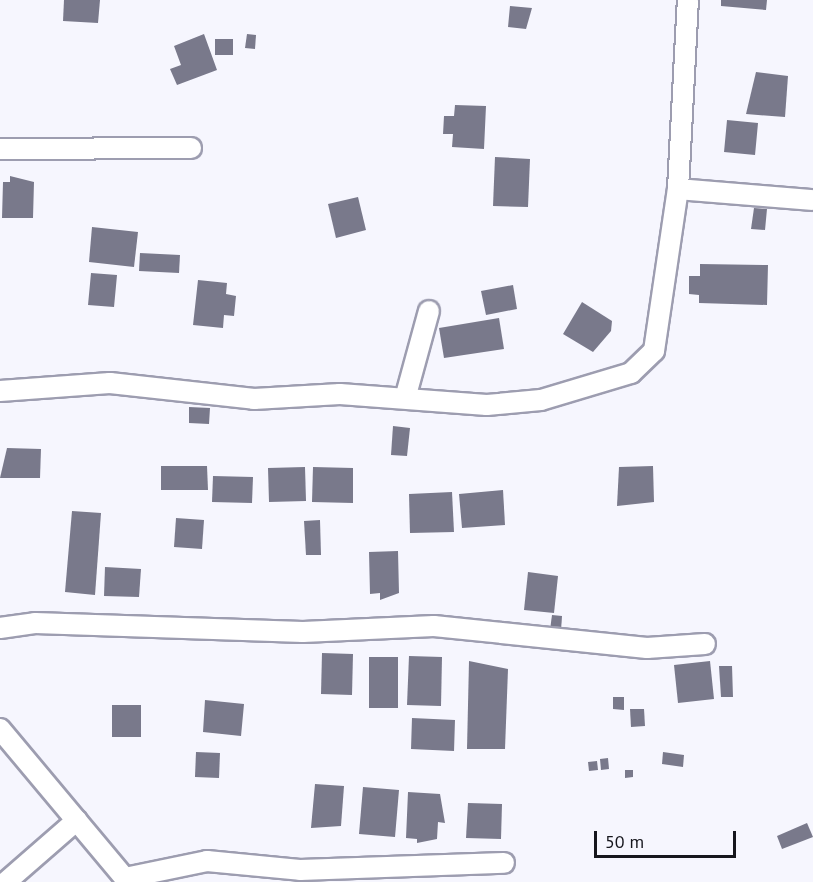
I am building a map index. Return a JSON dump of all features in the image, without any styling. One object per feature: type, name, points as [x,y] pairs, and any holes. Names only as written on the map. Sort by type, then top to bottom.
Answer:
[{"type":"street","points":[[0,391],[110,383],[254,399],[406,395],[518,405],[606,383],[643,367],[660,326],[672,202],[678,189],[688,0]]},
{"type":"street","points":[[0,148],[191,148]]},
{"type":"street","points":[[678,189],[813,200]]},
{"type":"street","points":[[406,395],[429,311]]},
{"type":"street","points":[[0,628],[35,623],[303,632],[434,627],[647,648],[705,644]]},
{"type":"street","points":[[0,729],[127,880],[207,861],[300,870],[504,863]]},
{"type":"street","points":[[6,882],[77,820]]},
{"type":"building","points":[[64,0],[100,0],[98,23],[63,21]]},
{"type":"building","points":[[721,0],[767,0],[766,10],[721,6]]},
{"type":"building","points":[[510,6],[532,8],[526,29],[508,27]]},
{"type":"building","points":[[204,34],[217,70],[177,85],[170,69],[181,65],[174,46]]},
{"type":"building","points":[[247,34],[256,35],[255,49],[245,48]]},
{"type":"building","points":[[215,39],[233,39],[233,55],[215,55]]},
{"type":"building","points":[[756,72],[788,76],[785,117],[746,114]]},
{"type":"building","points":[[455,105],[486,106],[484,149],[452,147],[453,134],[443,134],[444,116],[454,116]]},
{"type":"building","points":[[727,120],[758,123],[755,155],[724,152]]},
{"type":"building","points":[[495,157],[530,159],[528,207],[493,206]]},
{"type":"building","points":[[10,176],[34,182],[33,218],[2,218],[3,182],[10,182]]},
{"type":"building","points":[[358,197],[366,230],[336,238],[328,204]]},
{"type":"building","points":[[754,208],[767,209],[765,230],[751,229]]},
{"type":"building","points":[[92,227],[138,232],[134,267],[89,262]]},
{"type":"building","points":[[140,253],[180,255],[179,273],[139,271]]},
{"type":"building","points":[[700,264],[768,265],[767,305],[699,303],[699,295],[689,294],[689,276],[700,276]]},
{"type":"building","points":[[91,273],[117,275],[114,307],[88,305]]},
{"type":"building","points":[[198,280],[227,283],[226,294],[236,296],[234,316],[224,315],[223,328],[193,325]]},
{"type":"building","points":[[513,285],[517,309],[486,315],[481,291]]},
{"type":"building","points":[[582,302],[612,321],[611,331],[593,352],[563,334]]},
{"type":"building","points":[[499,318],[504,349],[444,358],[439,328]]},
{"type":"building","points":[[189,407],[210,408],[209,424],[189,423]]},
{"type":"building","points":[[393,426],[410,428],[407,456],[391,455]]},
{"type":"building","points":[[7,448],[41,449],[40,478],[0,478]]},
{"type":"building","points":[[161,466],[207,466],[208,490],[161,490]]},
{"type":"building","points":[[653,466],[654,502],[617,506],[619,467]]},
{"type":"building","points":[[305,467],[306,501],[269,502],[268,468]]},
{"type":"building","points":[[313,467],[353,468],[353,503],[312,502]]},
{"type":"building","points":[[213,476],[253,477],[252,503],[212,502]]},
{"type":"building","points":[[503,490],[505,525],[462,528],[459,494]]},
{"type":"building","points":[[452,492],[454,532],[410,533],[409,494]]},
{"type":"building","points":[[72,511],[101,513],[95,595],[65,592]]},
{"type":"building","points":[[176,518],[204,520],[202,549],[174,547]]},
{"type":"building","points":[[320,520],[321,555],[306,555],[304,521]]},
{"type":"building","points":[[398,551],[399,593],[380,600],[380,593],[370,594],[369,552]]},
{"type":"building","points":[[105,567],[141,569],[139,597],[104,596]]},
{"type":"building","points":[[528,572],[558,576],[554,613],[524,610]]},
{"type":"building","points":[[552,615],[562,616],[561,631],[550,630]]},
{"type":"building","points":[[322,653],[353,654],[352,695],[321,694]]},
{"type":"building","points":[[409,656],[442,657],[441,706],[407,705]]},
{"type":"building","points":[[369,657],[398,657],[398,708],[369,708]]},
{"type":"building","points":[[469,661],[508,669],[505,749],[467,749]]},
{"type":"building","points":[[710,661],[714,699],[678,703],[674,665]]},
{"type":"building","points":[[719,666],[732,666],[733,697],[721,697]]},
{"type":"building","points":[[613,697],[624,697],[624,710],[613,709]]},
{"type":"building","points":[[205,700],[244,704],[241,736],[203,732]]},
{"type":"building","points":[[112,705],[141,705],[141,737],[112,737]]},
{"type":"building","points":[[630,709],[644,709],[645,726],[631,727]]},
{"type":"building","points":[[412,718],[455,720],[454,751],[411,749]]},
{"type":"building","points":[[196,752],[220,753],[219,778],[195,777]]},
{"type":"building","points":[[663,752],[684,755],[683,767],[662,764]]},
{"type":"building","points":[[608,758],[609,769],[601,770],[600,759]]},
{"type":"building","points":[[597,761],[598,770],[589,771],[588,762]]},
{"type":"building","points":[[625,770],[633,770],[633,777],[625,778]]},
{"type":"building","points":[[315,784],[344,786],[341,826],[311,828]]},
{"type":"building","points":[[363,787],[399,790],[395,837],[359,834]]},
{"type":"building","points":[[408,792],[440,794],[445,823],[438,822],[437,839],[417,843],[417,839],[406,838]]},
{"type":"building","points":[[468,803],[502,804],[501,839],[466,838]]},
{"type":"building","points":[[807,823],[813,837],[782,849],[777,836]]}]
